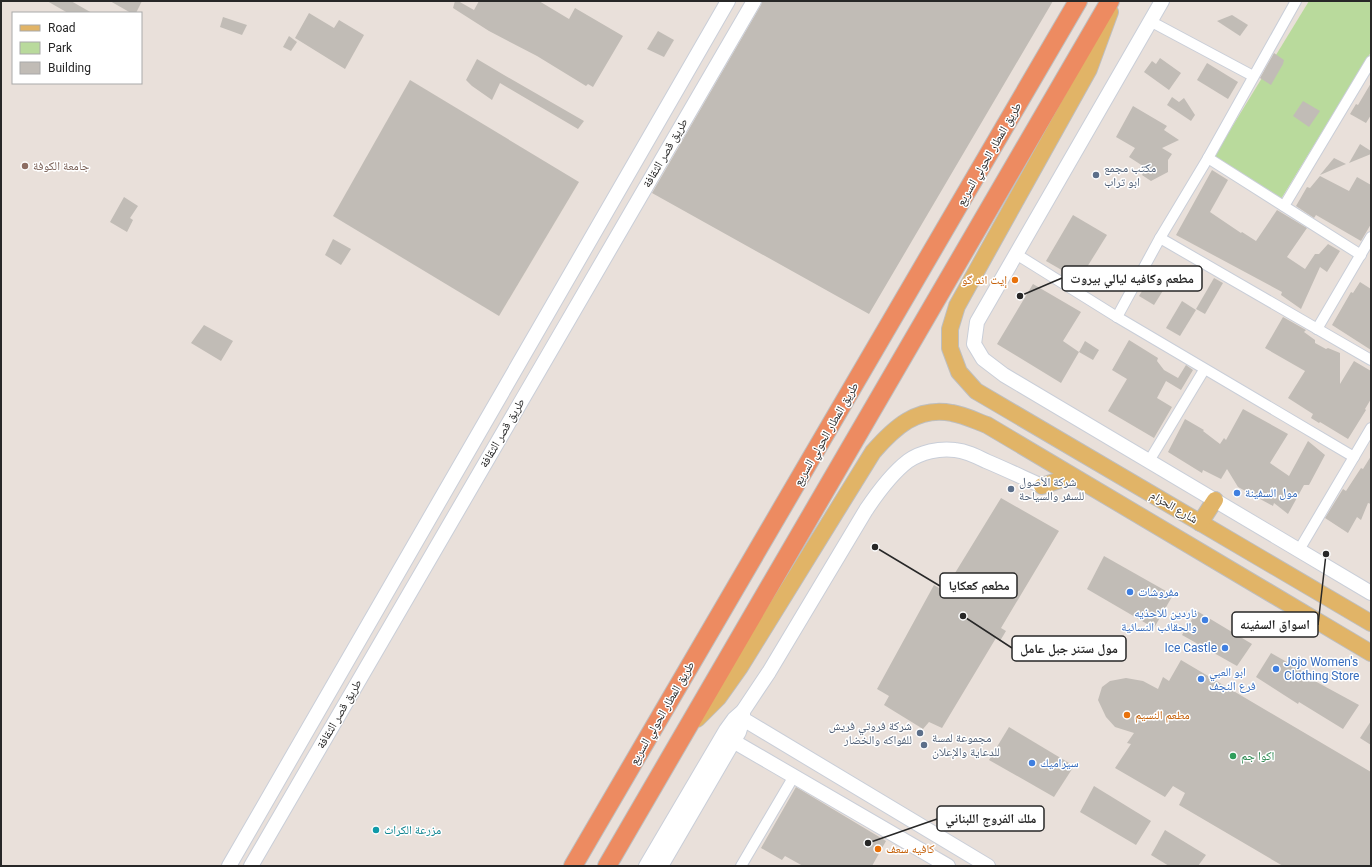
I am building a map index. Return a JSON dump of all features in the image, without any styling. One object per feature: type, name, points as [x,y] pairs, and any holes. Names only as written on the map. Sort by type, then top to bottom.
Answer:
[{"type":"highway","name":"طريق المطار الحولي السريع","points":[[573,866],[1078,1]]},
{"type":"highway","points":[[607,866],[1110,1]]},
{"type":"main road","name":"شارع الحزام","points":[[1114,1],[1089,69],[956,306],[950,329],[950,348],[959,372],[976,391],[1371,623]]},
{"type":"main road","name":"شارع الحزام","points":[[685,732],[718,698],[740,667],[873,452],[891,432],[912,417],[934,411],[952,413],[987,425],[1371,653]]},
{"type":"main road","points":[[1042,486],[1064,479],[1075,478]]},
{"type":"main road","points":[[1200,523],[1215,500]]},
{"type":"street","name":"طريق قصر الثقافة","points":[[229,866],[728,1]]},
{"type":"street","name":"طريق قصر الثقافة","points":[[251,866],[754,1]]},
{"type":"street","points":[[1162,1],[977,322],[974,344],[983,359],[1004,375],[1371,593]]},
{"type":"street","points":[[1116,317],[1160,238],[1208,158],[1296,1]]},
{"type":"street","points":[[1150,21],[1254,76]]},
{"type":"street","points":[[1284,206],[1371,61]]},
{"type":"street","points":[[1208,158],[1361,254]]},
{"type":"street","points":[[1317,329],[1371,237]]},
{"type":"street","points":[[1160,238],[1371,360]]},
{"type":"street","points":[[1016,254],[1204,370],[1354,457]]},
{"type":"street","points":[[1149,461],[1204,370]]},
{"type":"street","points":[[1299,550],[1371,428]]},
{"type":"street","points":[[661,866],[739,732],[743,715],[866,510],[881,489],[896,472],[908,461],[923,454],[933,451],[955,450],[970,454],[1042,486]]},
{"type":"street","points":[[743,715],[858,788],[988,866]]},
{"type":"street","points":[[646,866],[726,730],[734,719],[743,715]]},
{"type":"street","points":[[733,741],[948,866]]},
{"type":"street","points":[[745,865],[794,776]]},
{"type":"street","points":[[847,806],[858,788]]},
{"type":"green space","points":[[1309,1],[1371,1],[1371,52],[1281,199],[1213,158]]},
{"type":"building","points":[[47,1],[71,1],[90,12],[66,12]]},
{"type":"building","points":[[110,1],[142,1],[136,12],[129,12]]},
{"type":"building","points":[[455,1],[458,1],[474,10],[479,1],[539,1],[569,19],[575,8],[623,36],[593,87],[588,84],[586,86],[537,56],[489,31],[453,8]]},
{"type":"building","points":[[762,1],[1053,1],[869,314],[652,193]]},
{"type":"building","points":[[309,13],[334,28],[339,20],[364,35],[345,69],[295,38]]},
{"type":"building","points":[[1232,15],[1248,25],[1240,36],[1217,21]]},
{"type":"building","points":[[223,17],[247,25],[242,35],[220,27]]},
{"type":"building","points":[[658,31],[674,40],[664,57],[647,49]]},
{"type":"building","points":[[289,36],[297,42],[291,51],[283,47]]},
{"type":"building","points":[[1274,53],[1284,60],[1271,85],[1260,78]]},
{"type":"building","points":[[1160,58],[1181,73],[1169,90],[1144,72],[1152,61],[1156,64]]},
{"type":"building","points":[[477,59],[584,121],[578,129],[500,83],[492,100],[466,80]]},
{"type":"building","points":[[1207,63],[1238,82],[1228,99],[1197,80]]},
{"type":"building","points":[[410,80],[579,182],[499,316],[333,216]]},
{"type":"building","points":[[1371,83],[1371,115],[1366,123],[1350,114],[1356,104],[1358,105]]},
{"type":"building","points":[[1172,97],[1179,102],[1184,98],[1195,115],[1191,121],[1167,105]]},
{"type":"building","points":[[1303,101],[1320,111],[1309,127],[1293,116]]},
{"type":"building","points":[[1133,106],[1167,126],[1164,130],[1179,140],[1162,148],[1172,154],[1168,160],[1168,172],[1151,181],[1142,175],[1146,168],[1129,157],[1135,148],[1116,137]]},
{"type":"building","points":[[1360,144],[1371,151],[1371,154],[1349,163]]},
{"type":"building","points":[[1334,158],[1346,164],[1320,175]]},
{"type":"building","points":[[1212,170],[1228,180],[1210,212],[1241,233],[1242,232],[1256,241],[1277,210],[1307,228],[1287,257],[1305,269],[1315,254],[1319,254],[1328,244],[1340,251],[1327,272],[1320,267],[1301,309],[1281,295],[1282,292],[1176,235]]},
{"type":"building","points":[[1320,176],[1349,191],[1357,177],[1371,185],[1371,224],[1361,241],[1316,215],[1314,218],[1296,206],[1307,187],[1310,188]]},
{"type":"building","points":[[124,197],[138,206],[130,218],[133,220],[127,232],[110,222]]},
{"type":"building","points":[[1073,215],[1107,235],[1079,280],[1046,261]]},
{"type":"building","points":[[333,239],[351,249],[341,265],[325,255]]},
{"type":"building","points":[[1214,278],[1223,283],[1205,314],[1196,309]]},
{"type":"building","points":[[1149,280],[1164,289],[1154,305],[1139,296]]},
{"type":"building","points":[[1360,282],[1371,289],[1371,350],[1332,325],[1351,292],[1353,293]]},
{"type":"building","points":[[1033,284],[1081,312],[1063,341],[1079,352],[1061,383],[997,344]]},
{"type":"building","points":[[1182,301],[1196,310],[1180,336],[1166,328]]},
{"type":"building","points":[[1283,317],[1306,330],[1304,332],[1315,340],[1315,343],[1326,349],[1328,348],[1340,353],[1340,384],[1354,361],[1371,371],[1371,399],[1348,439],[1311,418],[1313,414],[1288,398],[1305,371],[1265,348]]},
{"type":"building","points":[[204,325],[233,341],[221,361],[191,343]]},
{"type":"building","points":[[1129,340],[1158,358],[1157,361],[1164,370],[1178,378],[1186,365],[1193,370],[1181,390],[1166,381],[1157,398],[1172,407],[1154,438],[1108,411],[1127,379],[1112,370]]},
{"type":"building","points":[[1085,341],[1099,350],[1093,360],[1079,352]]},
{"type":"building","points":[[1243,409],[1288,434],[1270,463],[1289,476],[1308,441],[1325,455],[1309,485],[1304,485],[1288,514],[1274,503],[1273,506],[1238,487],[1227,469],[1221,479],[1203,470],[1202,473],[1168,452],[1185,419],[1204,430],[1203,431],[1220,444],[1224,438],[1226,440]]},
{"type":"building","points":[[1371,456],[1371,504],[1368,503],[1361,520],[1357,517],[1348,533],[1325,518],[1343,489],[1346,491]]},
{"type":"building","points":[[1001,498],[1059,531],[1001,628],[1006,631],[1000,641],[996,638],[942,728],[929,722],[923,729],[884,705],[889,696],[877,689],[934,585],[944,591]]},
{"type":"building","name":"مفروشات","points":[[1104,556],[1173,595],[1154,628],[1087,589]]},
{"type":"building","points":[[1197,611],[1252,644],[1237,666],[1182,635]]},
{"type":"building","points":[[1271,653],[1315,678],[1313,680],[1359,705],[1343,729],[1299,702],[1298,704],[1256,677]]},
{"type":"building","name":"اكوا جم","points":[[1181,660],[1371,772],[1371,866],[1283,866],[1179,805],[1185,793],[1173,786],[1165,797],[1115,768],[1131,744],[1127,743],[1134,733],[1115,727],[1106,717],[1098,700],[1102,687],[1110,681],[1126,678],[1143,681],[1158,689],[1163,677],[1169,681]]},
{"type":"building","points":[[1371,721],[1371,745],[1360,738]]},
{"type":"building","name":"سيراميك","points":[[1009,727],[1074,766],[1054,797],[989,760]]},
{"type":"building","points":[[1094,786],[1151,821],[1136,845],[1080,812]]},
{"type":"building","points":[[796,787],[886,841],[872,866],[803,866],[785,856],[782,860],[761,848]]},
{"type":"building","points":[[1165,830],[1206,855],[1198,866],[1169,866],[1151,855]]},
{"type":"place","name":"جامعة الكوفة","points":[[25,166]]},
{"type":"place","name":"مكتب مجمع ابو تراب","points":[[1096,175]]},
{"type":"place","name":"إيت اند گو","points":[[1015,280]]},
{"type":"place","name":"مطعم وكافيه ليالي بيروت","points":[[1020,296]]},
{"type":"place","name":"شركة الأصول للسفر والسياحة","points":[[1011,489]]},
{"type":"place","name":"مول السفينة","points":[[1237,493]]},
{"type":"place","name":"مطعم كعكايا","points":[[875,547]]},
{"type":"place","name":"اسواق السفينه","points":[[1326,554]]},
{"type":"place","name":"مفروشات","points":[[1130,592]]},
{"type":"place","name":"مول ستنر جبل عامل","points":[[963,616]]},
{"type":"place","name":"ناردين للاحذيه والحقائب النسائية","points":[[1205,620]]},
{"type":"place","name":"Ice Castle","points":[[1225,648]]},
{"type":"place","name":"Jojo Women's Clothing Store","points":[[1276,669]]},
{"type":"place","name":"ابو العبي فرع النجف","points":[[1201,679]]},
{"type":"place","name":"مطعم النسيم","points":[[1127,715]]},
{"type":"place","name":"شركة فروتي فريش للفواكه والخضار","points":[[920,733]]},
{"type":"place","name":"مجموعة لمسة للدعاية والإعلان","points":[[924,745]]},
{"type":"place","name":"اكوا جم","points":[[1233,756]]},
{"type":"place","name":"سيراميك","points":[[1032,763]]},
{"type":"place","name":"مزرعة الكراث","points":[[376,830]]},
{"type":"place","name":"ملك الفروج اللبناني","points":[[868,843]]},
{"type":"place","name":"كافيه سعف","points":[[878,849]]}]
